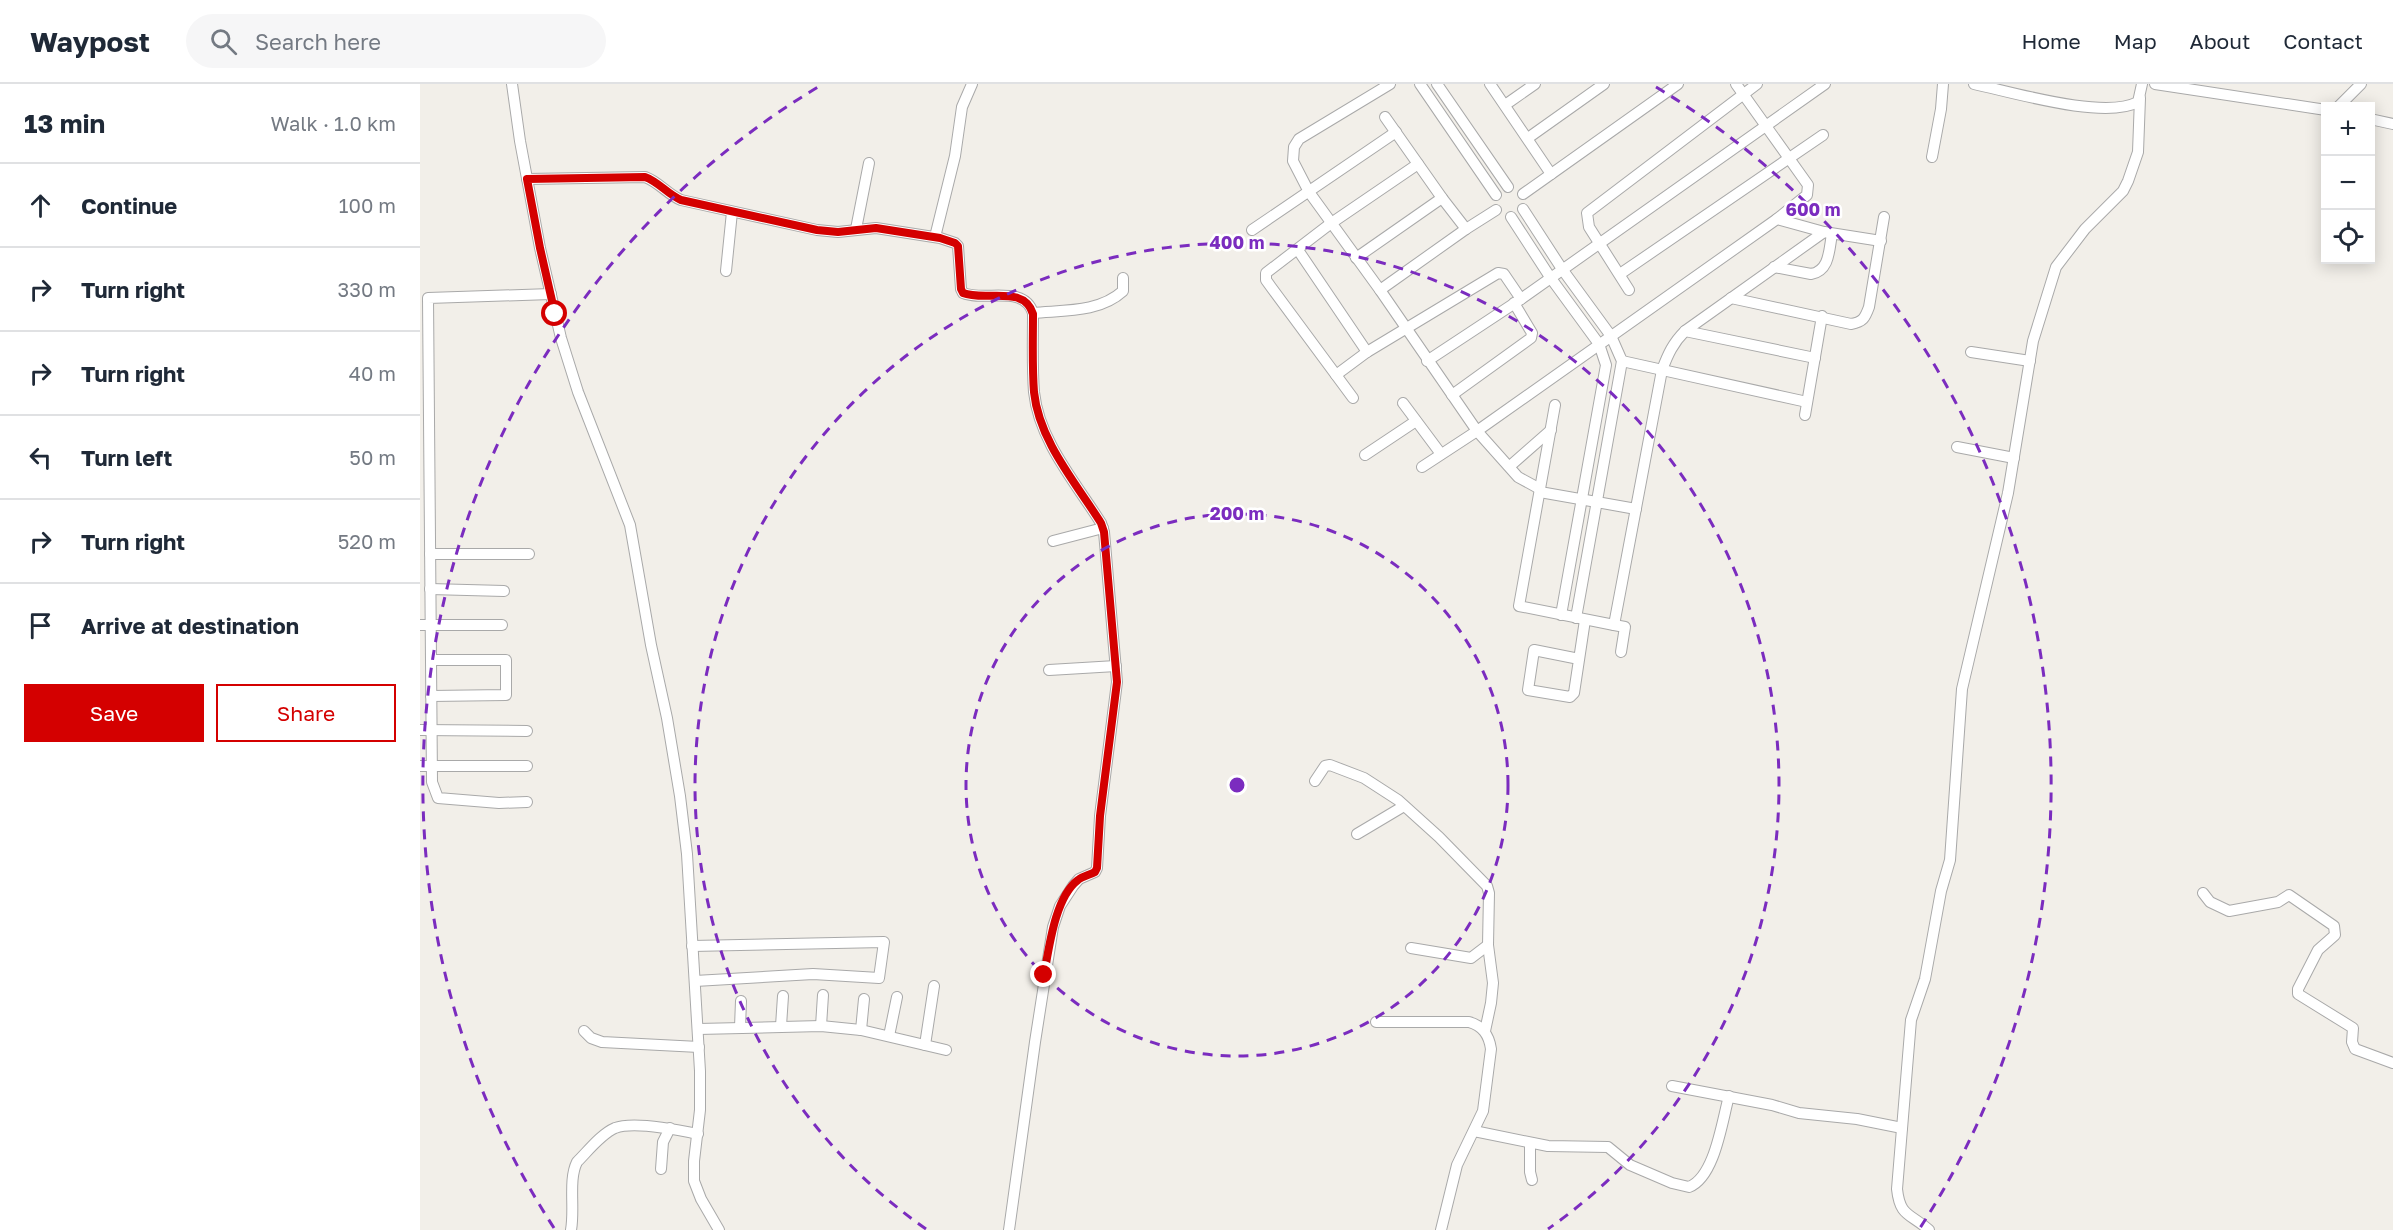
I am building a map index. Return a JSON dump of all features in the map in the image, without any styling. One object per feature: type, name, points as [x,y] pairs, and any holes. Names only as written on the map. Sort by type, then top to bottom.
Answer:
[{"type":"street","points":[[512,84],[527,179],[568,363],[627,514],[633,538],[680,796],[687,854],[699,1047],[700,1099],[694,1181],[701,1200],[719,1230]]},
{"type":"street","points":[[935,237],[955,156],[962,107],[972,84]]},
{"type":"street","points":[[1390,84],[1299,140],[1294,147],[1293,161],[1309,192],[1477,431],[1518,477],[1540,489],[1540,492],[1636,509]]},
{"type":"street","points":[[1420,84],[1496,195]]},
{"type":"street","points":[[1437,84],[1508,187]]},
{"type":"street","points":[[1490,84],[1551,174]]},
{"type":"street","points":[[1505,105],[1535,84]]},
{"type":"street","points":[[1528,138],[1604,84]]},
{"type":"street","points":[[1523,194],[1678,84]]},
{"type":"street","points":[[1422,467],[1477,431],[1777,219],[1807,195],[1808,185],[1736,84]]},
{"type":"street","points":[[1629,290],[1589,227],[1587,213],[1757,84]]},
{"type":"street","points":[[1427,361],[1518,301],[1825,84]]},
{"type":"street","points":[[1932,157],[1943,84]]},
{"type":"street","points":[[1974,84],[2085,106],[2109,107],[2133,104],[2140,98]]},
{"type":"street","points":[[1929,1230],[1907,1214],[1898,1204],[1897,1189],[1911,1020],[1925,979],[1941,891],[1950,860],[1962,689],[1998,537],[2014,458],[2033,341],[2051,277],[2085,229],[2123,191],[2128,181],[2138,152],[2142,84]]},
{"type":"street","points":[[2155,84],[2321,109]]},
{"type":"street","points":[[2343,102],[2361,84]]},
{"type":"street","points":[[1386,117],[1466,229]]},
{"type":"street","points":[[2375,120],[2393,124]]},
{"type":"street","points":[[1252,230],[1396,132]]},
{"type":"street","points":[[1620,274],[1822,135]]},
{"type":"street","points":[[856,229],[869,163]]},
{"type":"street","points":[[1353,398],[1266,280],[1266,273],[1330,224],[1418,164]]},
{"type":"street","points":[[527,179],[645,177],[658,182],[681,200],[817,230],[838,232],[876,228],[935,237],[958,246],[963,293],[1023,299],[1030,305],[1033,314],[1034,393],[1039,414],[1054,449],[1103,528],[1116,666],[1116,692],[1100,816],[1097,868],[1095,872],[1079,879],[1073,886],[1060,906],[1053,927],[1039,1009],[1010,1230]]},
{"type":"street","points":[[1516,188],[1523,194],[1525,204],[1523,210],[1511,218],[1503,216],[1496,210],[1494,204],[1496,195],[1501,189],[1516,188]]},
{"type":"street","points":[[1356,258],[1442,198]]},
{"type":"street","points":[[1380,290],[1496,210]]},
{"type":"street","points":[[1523,210],[1562,269],[1611,336],[1622,361],[1580,619],[1579,658],[1574,693],[1570,697],[1528,690],[1534,650],[1579,658]]},
{"type":"street","points":[[726,271],[732,212]]},
{"type":"street","points":[[1731,298],[1851,324],[1859,323],[1865,318],[1884,217]]},
{"type":"street","points":[[1511,218],[1550,277],[1599,344],[1606,365],[1561,615]]},
{"type":"street","points":[[1777,219],[1828,233],[1881,241]]},
{"type":"street","points":[[1614,625],[1662,370],[1675,340],[1774,267],[1828,233]]},
{"type":"street","points":[[1774,267],[1811,274],[1818,273],[1826,265],[1828,233]]},
{"type":"street","points":[[1298,250],[1367,351]]},
{"type":"street","points":[[1336,375],[1367,351],[1498,273],[1504,274],[1532,333],[1531,338],[1452,395]]},
{"type":"street","points":[[1033,314],[1085,309],[1101,304],[1117,297],[1123,291],[1123,279]]},
{"type":"street","points":[[527,802],[499,803],[438,798],[426,766],[426,730],[431,696],[431,660],[425,625],[430,589],[428,298],[551,294]]},
{"type":"street","points":[[1805,415],[1822,316]]},
{"type":"street","points":[[1685,331],[1815,358]]},
{"type":"street","points":[[1971,351],[2030,360]]},
{"type":"street","points":[[1622,361],[1807,402]]},
{"type":"street","points":[[1403,402],[1441,454]]},
{"type":"street","points":[[1555,405],[1519,606],[1625,627],[1622,652]]},
{"type":"street","points":[[1365,455],[1416,421]]},
{"type":"street","points":[[1510,466],[1551,430]]},
{"type":"street","points":[[1957,447],[2014,458]]},
{"type":"street","points":[[1053,541],[1103,528]]},
{"type":"street","points":[[430,554],[529,554]]},
{"type":"street","points":[[430,589],[504,591]]},
{"type":"street","points":[[425,625],[502,625]]},
{"type":"street","points":[[431,660],[506,660],[506,695],[431,696]]},
{"type":"street","points":[[1049,670],[1116,666]]},
{"type":"street","points":[[426,730],[527,730]]},
{"type":"street","points":[[1315,781],[1325,766],[1333,765],[1364,778],[1404,806],[1487,886],[1489,893],[1488,945],[1493,983],[1485,1031]]},
{"type":"street","points":[[426,766],[527,766]]},
{"type":"street","points":[[1357,834],[1404,806]]},
{"type":"street","points":[[2203,893],[2210,902],[2229,911],[2278,902],[2289,895],[2334,926],[2335,935],[2318,950],[2298,989],[2298,994],[2353,1028],[2352,1042],[2355,1049],[2393,1063]]},
{"type":"street","points":[[692,946],[884,942],[879,978],[813,974],[694,981]]},
{"type":"street","points":[[1411,948],[1471,958],[1488,945]]},
{"type":"street","points":[[925,1045],[934,986]]},
{"type":"street","points":[[821,1026],[823,995]]},
{"type":"street","points":[[781,1026],[783,996]]},
{"type":"street","points":[[889,1036],[897,998]]},
{"type":"street","points":[[861,1030],[864,999]]},
{"type":"street","points":[[740,1028],[741,1001]]},
{"type":"street","points":[[1376,1022],[1469,1022],[1477,1024],[1485,1031],[1491,1049],[1483,1111],[1457,1165],[1441,1230]]},
{"type":"street","points":[[698,1029],[821,1026],[861,1030],[946,1050]]},
{"type":"street","points":[[584,1031],[591,1038],[602,1042],[699,1047]]},
{"type":"street","points":[[1672,1086],[1772,1105],[1800,1113],[1857,1119],[1902,1128]]},
{"type":"street","points":[[1474,1131],[1530,1143],[1569,1147],[1608,1147],[1630,1165],[1677,1185],[1689,1187],[1701,1179],[1710,1164],[1729,1096]]},
{"type":"street","points":[[571,1230],[574,1206],[572,1184],[577,1162],[609,1132],[618,1127],[670,1128],[698,1134]]},
{"type":"street","points":[[661,1169],[663,1142],[670,1128]]},
{"type":"street","points":[[1530,1143],[1532,1180]]},
{"type":"route","points":[[555,314],[527,179],[645,177],[658,182],[681,200],[817,230],[838,232],[876,228],[940,238],[958,246],[963,293],[1023,299],[1030,305],[1033,314],[1034,393],[1039,414],[1046,435],[1101,523],[1104,532],[1117,672],[1100,816],[1097,868],[1095,872],[1079,879],[1060,906],[1053,927],[1044,975]]}]
